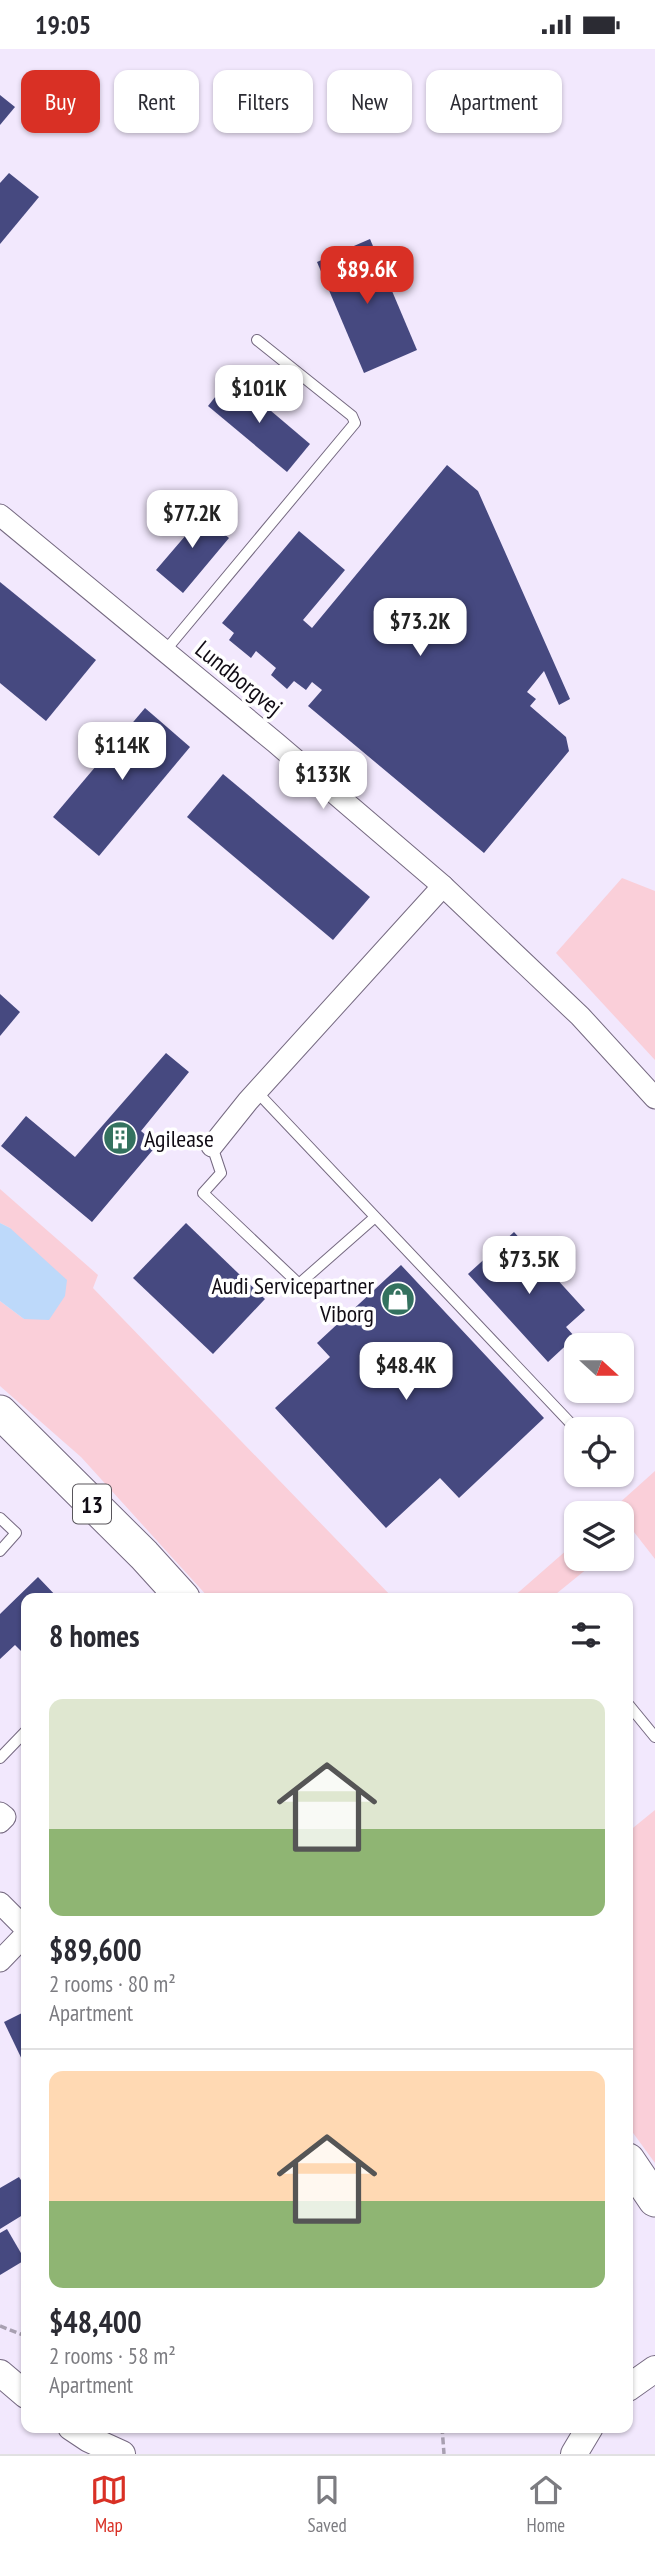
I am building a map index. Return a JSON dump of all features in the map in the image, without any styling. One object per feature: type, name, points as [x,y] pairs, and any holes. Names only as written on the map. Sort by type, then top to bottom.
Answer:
[{"type":"main road","name":"13","points":[[0,1412],[144,1555],[178,1593]]},
{"type":"main road","points":[[633,2167],[655,2200]]},
{"type":"street","name":"Lundborgvej","points":[[0,515],[276,743],[443,886],[580,1016],[655,1098]]},
{"type":"street","points":[[212,1146],[257,1092],[443,886]]},
{"type":"street","points":[[0,1813],[5,1818],[0,1822]]},
{"type":"street","points":[[0,1903],[21,1926]]},
{"type":"street","points":[[0,1961],[21,1938]]},
{"type":"street","points":[[633,2384],[655,2369]]},
{"type":"street","points":[[0,2373],[21,2391]]},
{"type":"street","points":[[80,2433],[122,2454]]},
{"type":"street","points":[[574,2454],[586,2433]]},
{"type":"lane","points":[[165,651],[355,423],[352,416],[257,340]]},
{"type":"lane","points":[[257,1092],[565,1417]]},
{"type":"lane","points":[[212,1146],[221,1173],[202,1193],[299,1284],[374,1218]]},
{"type":"lane","points":[[0,1518],[16,1533],[0,1551]]},
{"type":"lane","points":[[633,1710],[655,1737]]},
{"type":"lane","points":[[0,1758],[21,1736]]},
{"type":"path","points":[[0,2326],[21,2334]]},
{"type":"path","points":[[442,2433],[444,2454]]},
{"type":"shaded area","points":[[622,878],[655,891],[655,1060],[556,953]]},
{"type":"shaded area","points":[[0,1189],[98,1275],[93,1288],[388,1593],[204,1593],[81,1457],[0,1386],[0,1301],[24,1319],[10,1228],[0,1223]]},
{"type":"shaded area","points":[[655,1471],[655,1559],[634,1532],[634,1501],[622,1501]]},
{"type":"shaded area","points":[[564,1552],[564,1571],[584,1571],[557,1593],[518,1593]]},
{"type":"shaded area","points":[[655,1810],[655,2163],[633,2133],[633,1828]]},
{"type":"water","points":[[0,1223],[10,1228],[67,1280],[65,1296],[49,1320],[24,1319],[0,1301]]},
{"type":"building","points":[[0,95],[15,107],[0,125]]},
{"type":"building","points":[[9,173],[39,197],[0,244],[0,183]]},
{"type":"building","points":[[370,239],[417,350],[364,373],[317,262]]},
{"type":"building","points":[[231,377],[310,444],[287,472],[208,406]]},
{"type":"building","points":[[447,465],[478,491],[570,699],[559,705],[544,671],[527,692],[536,699],[530,706],[566,737],[569,751],[484,853],[308,706],[322,690],[312,682],[306,690],[294,681],[287,689],[271,675],[276,668],[256,651],[251,658],[229,640],[234,633],[222,623],[299,531],[345,570],[303,620],[312,628]]},
{"type":"building","points":[[191,506],[229,538],[183,593],[156,570],[186,535],[175,526]]},
{"type":"building","points":[[0,582],[96,660],[46,721],[0,683]]},
{"type":"building","points":[[145,708],[190,747],[99,856],[53,817]]},
{"type":"building","points":[[223,774],[370,897],[333,940],[187,817]]},
{"type":"building","points":[[0,994],[20,1012],[0,1036]]},
{"type":"building","name":"Agilease","points":[[166,1053],[189,1072],[141,1131],[157,1145],[92,1222],[1,1146],[26,1116],[75,1157]]},
{"type":"building","name":"Agilease","points":[[186,1223],[265,1299],[213,1354],[133,1278]]},
{"type":"building","points":[[514,1232],[585,1310],[566,1327],[571,1333],[564,1333],[564,1347],[548,1362],[468,1274]]},
{"type":"building","points":[[401,1265],[544,1418],[459,1498],[440,1478],[386,1528],[275,1408],[330,1357],[317,1343]]},
{"type":"building","points":[[38,1577],[53,1593],[22,1593]]},
{"type":"building","points":[[21,1594],[21,1651],[15,1645],[0,1659],[0,1614]]},
{"type":"building","points":[[21,2014],[21,2058],[4,2022]]},
{"type":"building","points":[[19,2177],[21,2180],[21,2216],[0,2229],[0,2188]]},
{"type":"building","points":[[7,2229],[21,2253],[21,2262],[0,2275],[0,2233]]},
{"type":"place","name":"Agilease","points":[[120,1138]]},
{"type":"place","name":"Audi Servicepartner Viborg","points":[[398,1299]]}]
